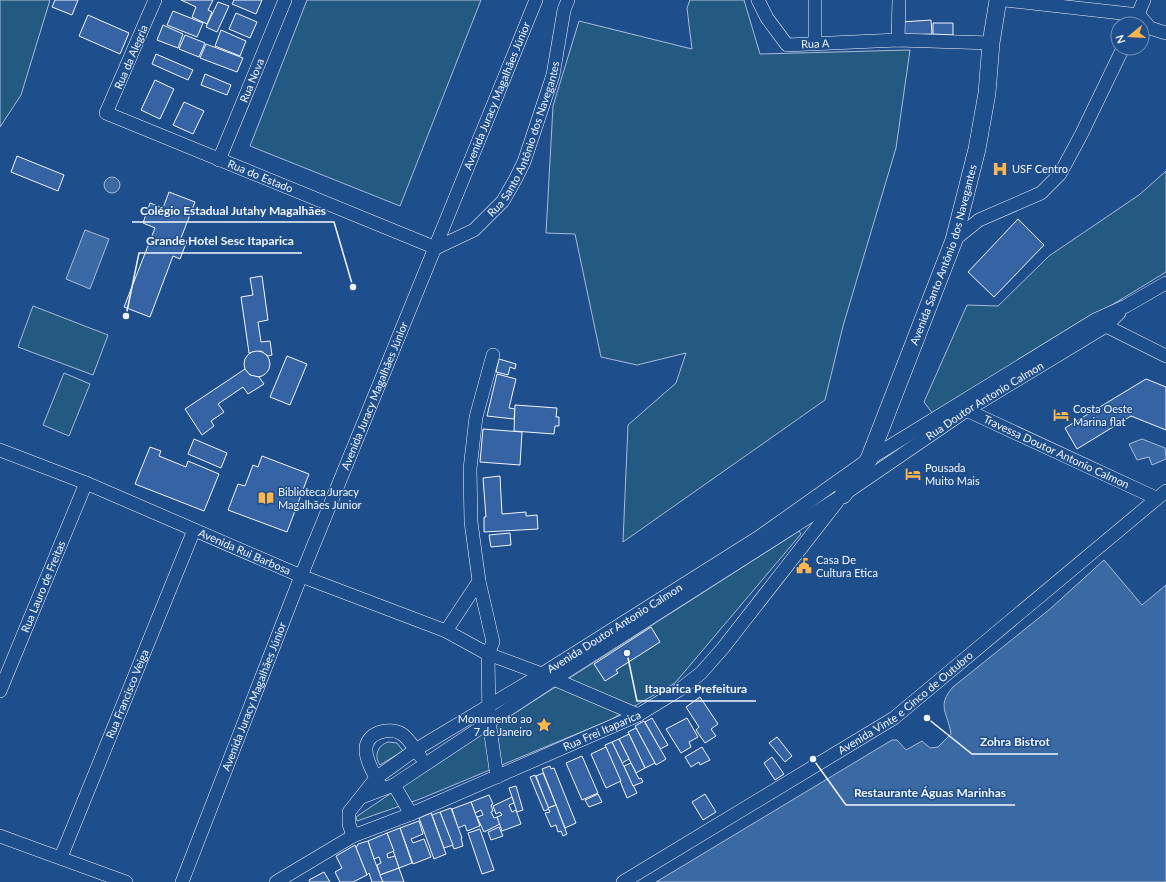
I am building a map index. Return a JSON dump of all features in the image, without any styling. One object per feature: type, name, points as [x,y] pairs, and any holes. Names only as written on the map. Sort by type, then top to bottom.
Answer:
[{"type":"main road","name":"Avenida Santo Antônio dos Navegantes","points":[[843,494],[869,459],[954,240],[977,149],[987,93],[991,42],[998,0]]},
{"type":"street","name":"Rua da Alegria","points":[[106,114],[155,0]]},
{"type":"street","name":"Rua Nova","points":[[219,160],[284,0]]},
{"type":"street","name":"Avenida Juracy Magalhães Júnior","points":[[182,882],[301,576],[536,0]]},
{"type":"street","name":"Rua Santo Antônio dos Navegantes","points":[[436,248],[463,236],[479,225],[503,201],[515,180],[524,162],[553,75],[564,10],[568,0]]},
{"type":"street","name":"Rua A","points":[[758,0],[767,18],[787,45],[898,40],[991,42]]},
{"type":"street","points":[[814,0],[815,43]]},
{"type":"street","points":[[898,40],[899,0]]},
{"type":"street","points":[[1005,0],[1115,16]]},
{"type":"street","points":[[1137,16],[1144,0]]},
{"type":"street","points":[[1150,28],[1166,32]]},
{"type":"street","points":[[954,240],[979,220],[1041,193],[1060,174],[1081,135],[1119,56]]},
{"type":"street","name":"Rua do Estado","points":[[106,114],[436,248]]},
{"type":"street","name":"Rua Doutor Antonio Calmon","points":[[869,459],[962,408],[1101,323],[1126,306],[1166,283]]},
{"type":"street","points":[[1101,323],[1166,356]]},
{"type":"street","points":[[493,355],[476,417],[470,469],[471,522],[479,581],[493,642],[488,654],[490,721],[497,777]]},
{"type":"street","name":"Rua Doutor Antonio Calmon","points":[[843,494],[962,408]]},
{"type":"street","name":"Travessa Doutor Antonio Calmon","points":[[962,408],[1161,495]]},
{"type":"street","name":"Avenida Rui Barbosa","points":[[0,450],[86,483],[301,576],[446,631],[488,654],[548,676],[638,715]]},
{"type":"street","name":"Avenida Doutor Antonio Calmon","points":[[761,541],[869,459]]},
{"type":"street","name":"Rua Lauro de Freitas","points":[[0,691],[86,483]]},
{"type":"street","name":"Avenida Doutor Antonio Calmon","points":[[362,797],[388,787],[425,764],[490,721],[548,676],[761,541],[843,494]]},
{"type":"street","name":"Rua Frei Itaparica","points":[[276,882],[353,836],[411,814],[638,715],[679,690],[704,669],[723,648],[843,494]]},
{"type":"street","name":"Avenida Vinte e Cinco de Outubro","points":[[623,882],[894,718],[1161,495]]},
{"type":"street","name":"Rua Francisco Veiga","points":[[61,857],[194,530]]},
{"type":"street","points":[[446,631],[479,581]]},
{"type":"street","name":"Avenida Doutor Antonio Calmon","points":[[353,836],[349,824],[349,812],[376,778],[416,750],[490,703],[548,676]]},
{"type":"street","points":[[411,814],[388,787],[376,778],[366,752],[368,743],[374,736],[382,732],[397,732],[403,735],[416,750],[425,764]]},
{"type":"street","points":[[0,836],[61,857],[111,880],[126,882]]},
{"type":"shaded area","points":[[0,0],[50,0],[21,95],[0,127]]},
{"type":"shaded area","points":[[307,0],[481,0],[400,206],[250,146]]},
{"type":"shaded area","points":[[690,0],[744,0],[760,54],[910,50],[896,148],[843,326],[825,400],[623,542],[628,425],[676,383],[686,353],[637,365],[601,357],[575,234],[546,233],[553,106],[579,21],[692,49],[687,8]]},
{"type":"shaded area","points":[[1166,171],[1166,272],[933,414],[924,402],[967,305],[998,306],[1049,256],[1139,195]]},
{"type":"shaded area","points":[[109,177],[115,177],[120,182],[118,191],[115,193],[109,193],[104,188],[104,182]]},
{"type":"shaded area","points":[[85,230],[109,239],[90,289],[66,279]]},
{"type":"shaded area","points":[[33,306],[108,335],[93,375],[18,347]]},
{"type":"shaded area","points":[[64,373],[90,384],[69,436],[43,425]]},
{"type":"shaded area","points":[[1142,439],[1165,448],[1166,459],[1152,465],[1149,457],[1137,460],[1129,444]]},
{"type":"shaded area","points":[[799,531],[801,534],[675,683],[610,720],[420,799],[357,821],[356,817],[412,779]]},
{"type":"shaded area","points":[[1104,560],[1142,605],[1166,585],[1166,882],[656,882],[892,740],[897,740],[906,750],[922,741],[930,748],[938,747],[951,734],[944,705],[945,699],[953,687],[1050,609]]},
{"type":"shaded area","points":[[388,742],[397,743],[403,751],[380,765],[377,758],[379,749]]},
{"type":"building","points":[[55,0],[78,0],[72,15],[52,7]]},
{"type":"building","points":[[181,0],[213,0],[208,10],[212,12],[207,24],[192,17],[196,7]]},
{"type":"building","points":[[234,0],[262,0],[256,14],[232,4]]},
{"type":"building","points":[[218,2],[229,6],[217,32],[206,27]]},
{"type":"building","points":[[173,11],[203,23],[197,37],[167,25]]},
{"type":"building","points":[[236,13],[257,22],[250,38],[229,29]]},
{"type":"building","points":[[88,15],[129,33],[120,54],[79,36]]},
{"type":"building","points":[[931,20],[932,34],[902,35],[901,22]]},
{"type":"building","points":[[933,23],[953,23],[953,35],[933,34]]},
{"type":"building","points":[[163,25],[183,34],[178,48],[157,40]]},
{"type":"building","points":[[221,30],[246,41],[240,56],[215,46]]},
{"type":"building","points":[[185,35],[205,43],[199,57],[179,49]]},
{"type":"building","points":[[206,44],[243,58],[237,72],[200,58]]},
{"type":"building","points":[[156,54],[193,70],[188,80],[152,64]]},
{"type":"building","points":[[205,74],[231,85],[227,95],[201,85]]},
{"type":"building","points":[[155,80],[174,89],[160,119],[141,110]]},
{"type":"building","points":[[184,102],[204,111],[193,134],[173,125]]},
{"type":"building","points":[[17,156],[64,175],[58,191],[11,172]]},
{"type":"building","points":[[169,192],[195,202],[181,238],[187,241],[180,259],[173,256],[150,317],[124,307],[155,228],[143,223],[150,203],[163,208]]},
{"type":"building","points":[[1018,219],[1044,245],[994,297],[968,272]]},
{"type":"building","points":[[262,276],[268,320],[258,322],[261,342],[270,341],[272,355],[268,356],[261,351],[249,353],[241,297],[253,295],[250,278]]},
{"type":"building","points":[[257,351],[266,355],[270,364],[266,373],[257,377],[248,373],[244,364],[248,355]]},
{"type":"building","points":[[287,356],[307,364],[290,405],[270,397]]},
{"type":"building","points":[[499,359],[516,364],[515,369],[510,367],[508,375],[496,372]]},
{"type":"building","points":[[245,369],[250,375],[259,377],[264,384],[248,394],[243,387],[218,404],[224,412],[211,421],[214,426],[202,435],[185,409]]},
{"type":"building","points":[[497,374],[516,379],[509,408],[515,409],[514,419],[487,416]]},
{"type":"building","points":[[1146,379],[1166,387],[1166,430],[1131,416],[1077,449],[1065,428]]},
{"type":"building","points":[[515,405],[557,408],[556,417],[559,417],[559,426],[555,426],[554,434],[514,431]]},
{"type":"building","points":[[483,429],[522,432],[520,465],[480,462]]},
{"type":"building","points":[[194,439],[227,453],[221,468],[188,454]]},
{"type":"building","points":[[150,447],[161,451],[159,456],[186,467],[188,461],[219,474],[204,511],[135,484]]},
{"type":"building","name":"Biblioteca Juracy Magalhães Junior","points":[[262,456],[309,474],[287,532],[228,510],[238,484],[245,486],[253,465],[258,467]]},
{"type":"building","points":[[500,476],[502,514],[526,512],[526,516],[537,515],[538,529],[484,532],[484,517],[486,517],[483,478]]},
{"type":"building","points":[[510,533],[511,545],[491,547],[489,535]]},
{"type":"building","points":[[651,627],[660,642],[616,670],[618,673],[605,681],[594,664]]},
{"type":"building","points":[[700,697],[718,724],[711,729],[716,736],[705,743],[696,730],[699,727],[686,707]]},
{"type":"building","points":[[652,718],[668,745],[660,749],[645,722]]},
{"type":"building","points":[[687,718],[698,737],[689,742],[691,747],[681,753],[666,729]]},
{"type":"building","points":[[644,721],[666,759],[656,765],[635,726]]},
{"type":"building","points":[[636,728],[655,763],[645,768],[628,732]]},
{"type":"building","points":[[629,734],[645,768],[636,773],[619,739]]},
{"type":"building","points":[[777,737],[792,756],[785,762],[769,743]]},
{"type":"building","points":[[619,739],[629,759],[622,763],[612,742]]},
{"type":"building","points":[[612,742],[637,793],[627,798],[605,745]]},
{"type":"building","points":[[606,747],[621,781],[606,788],[591,754]]},
{"type":"building","points":[[702,747],[710,760],[700,765],[699,762],[691,767],[685,757]]},
{"type":"building","points":[[582,756],[598,793],[582,800],[566,763]]},
{"type":"building","points":[[772,757],[784,774],[775,780],[764,763]]},
{"type":"building","points":[[631,763],[639,779],[641,778],[643,782],[633,786],[624,766]]},
{"type":"building","points":[[550,766],[551,769],[554,768],[576,823],[565,828],[542,769]]},
{"type":"building","points":[[543,773],[556,805],[548,808],[536,776]]},
{"type":"building","points":[[535,775],[549,809],[544,811],[530,777]]},
{"type":"building","points":[[516,786],[523,810],[517,812],[509,788]]},
{"type":"building","points":[[598,794],[602,802],[589,807],[585,800]]},
{"type":"building","points":[[705,794],[716,812],[703,820],[692,802]]},
{"type":"building","points":[[489,795],[493,804],[491,805],[493,811],[491,812],[494,818],[497,817],[500,824],[484,832],[477,817],[483,815],[481,810],[475,813],[471,802]]},
{"type":"building","points":[[512,797],[514,803],[509,805],[512,812],[516,810],[521,824],[502,831],[497,817],[502,815],[500,812],[496,814],[493,806]]},
{"type":"building","points":[[471,802],[480,826],[467,831],[465,825],[458,828],[452,809]]},
{"type":"building","points":[[556,805],[567,834],[563,836],[561,831],[558,832],[556,825],[551,827],[545,813],[550,812],[548,808]]},
{"type":"building","points":[[451,808],[462,838],[463,846],[454,849],[440,812]]},
{"type":"building","points":[[440,812],[453,845],[444,848],[432,815]]},
{"type":"building","points":[[431,813],[446,854],[434,859],[419,818]]},
{"type":"building","points":[[419,821],[423,834],[411,839],[413,843],[424,839],[431,857],[413,864],[400,828]]},
{"type":"building","points":[[499,827],[503,836],[491,840],[488,832]]},
{"type":"building","points":[[400,828],[412,863],[399,868],[387,833]]},
{"type":"building","points":[[480,829],[494,870],[482,874],[468,833]]},
{"type":"building","points":[[387,833],[394,851],[387,854],[388,858],[395,856],[399,868],[380,875],[377,865],[381,863],[379,857],[374,859],[368,841]]},
{"type":"building","points":[[368,841],[383,882],[372,882],[369,873],[367,875],[356,848],[358,844]]},
{"type":"building","points":[[355,845],[367,875],[353,882],[340,882],[335,872],[342,868],[336,856]]},
{"type":"building","points":[[399,868],[404,882],[383,882],[380,875]]},
{"type":"building","points":[[324,872],[330,882],[310,882],[309,880]]},
{"type":"place","name":"USF Centro","points":[[1000,169]]},
{"type":"place","name":"Colégio Estadual Jutahy Magalhães","points":[[353,287]]},
{"type":"place","name":"Grande Hotel Sesc Itaparica","points":[[126,316]]},
{"type":"place","name":"Costa Oeste Marina flat","points":[[1061,415]]},
{"type":"place","name":"Pousada Muito Mais","points":[[913,474]]},
{"type":"place","name":"Biblioteca Juracy Magalhães Junior","points":[[266,498]]},
{"type":"place","name":"Casa De Cultura Etica","points":[[804,566]]},
{"type":"place","name":"Itaparica Prefeitura","points":[[627,653]]},
{"type":"place","name":"Zohra Bistrot","points":[[927,718]]},
{"type":"place","name":"Monumento ao 7 de Janeiro","points":[[544,725]]},
{"type":"place","name":"Restaurante Águas Marinhas","points":[[813,759]]}]
